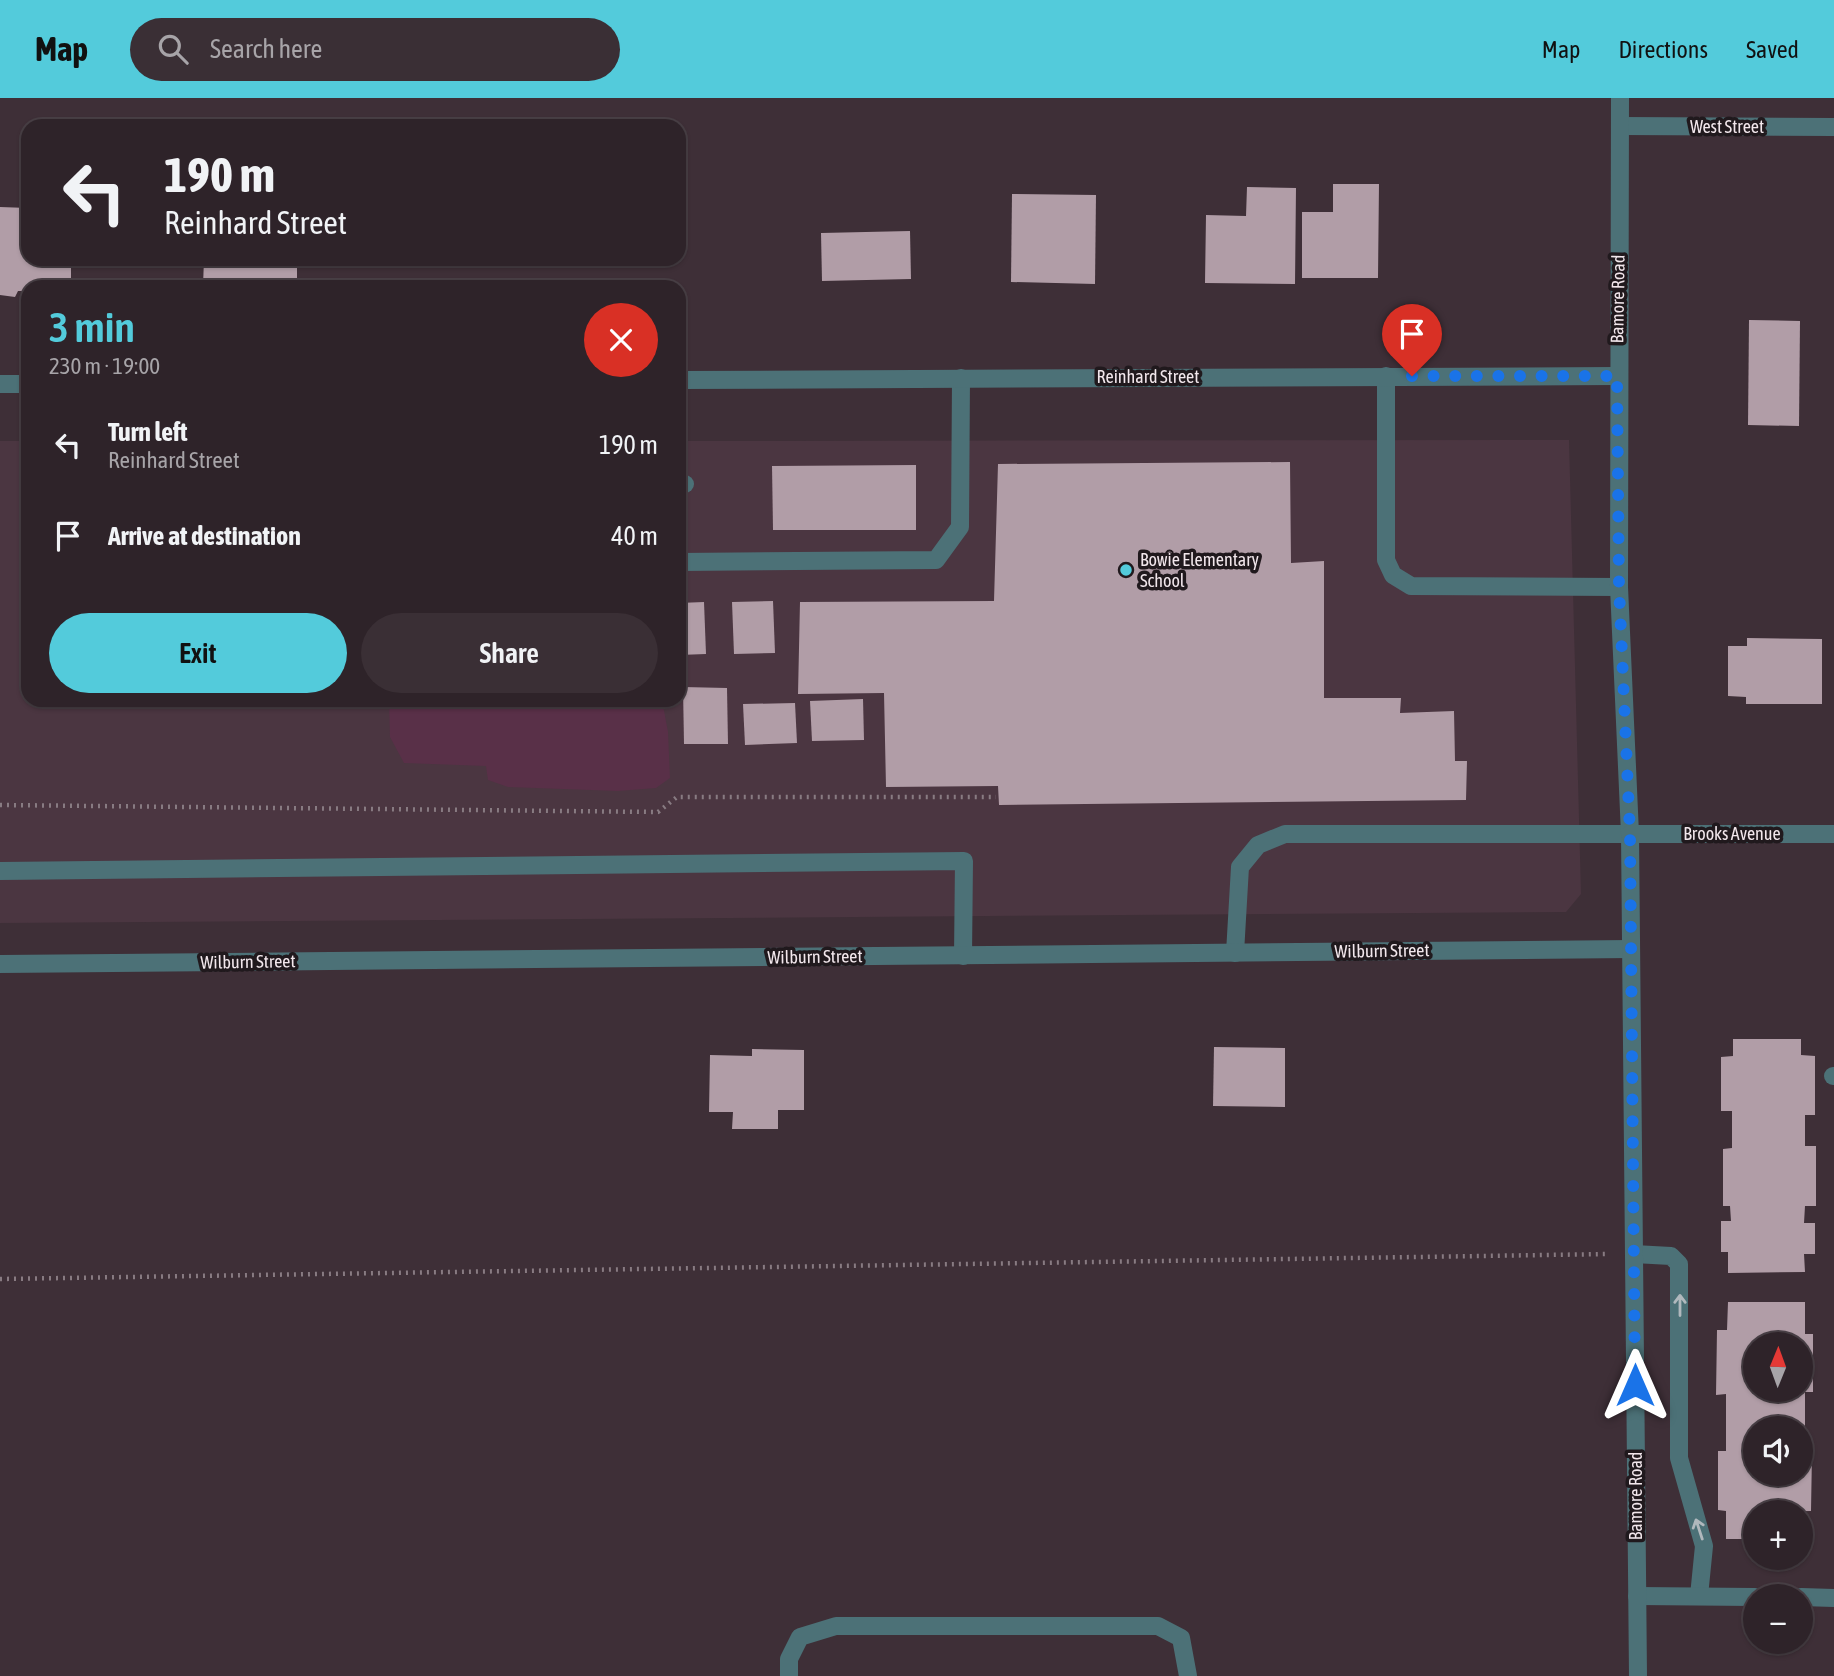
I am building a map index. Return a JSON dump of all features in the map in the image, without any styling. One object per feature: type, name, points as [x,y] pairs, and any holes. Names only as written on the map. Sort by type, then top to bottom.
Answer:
[{"type":"street","name":"Bamore Road","points":[[1620,98],[1617,376],[1619,587],[1630,834],[1638,1676]]},
{"type":"street","name":"West Street","points":[[1620,126],[1834,127]]},
{"type":"street","points":[[1386,376],[1387,560],[1393,575],[1411,586],[1619,587]]},
{"type":"street","name":"Reinhard Street","points":[[686,380],[1617,376]]},
{"type":"street","points":[[686,562],[936,560],[960,527],[961,378]]},
{"type":"street","points":[[0,384],[21,384]]},
{"type":"street","name":"Brooks Avenue","points":[[1235,953],[1240,867],[1258,845],[1284,834],[1834,834]]},
{"type":"street","points":[[0,871],[964,861],[963,956]]},
{"type":"street","name":"Wilburn Street","points":[[0,964],[1631,949]]},
{"type":"street","points":[[1634,1254],[1671,1256],[1679,1264],[1679,1458],[1704,1545],[1699,1596]]},
{"type":"street","points":[[1637,1596],[1743,1597]]},
{"type":"street","points":[[1813,1597],[1834,1598]]},
{"type":"street","points":[[789,1676],[789,1659],[800,1637],[836,1626],[1158,1626],[1181,1638],[1188,1676]]},
{"type":"path","points":[[0,805],[658,812],[677,797],[996,797]]},
{"type":"path","points":[[0,1279],[1634,1254]]},
{"type":"shaded area","name":"Bowie Elementary School","points":[[1569,440],[1581,894],[1566,912],[0,923],[0,441],[21,441],[21,707],[686,707],[686,441]]},
{"type":"shaded area","points":[[389,707],[663,707],[668,732],[670,778],[656,788],[618,791],[508,787],[488,780],[486,766],[404,763],[390,737]]},
{"type":"building","points":[[1333,184],[1379,184],[1378,278],[1302,278],[1302,212],[1333,212]]},
{"type":"building","points":[[1247,187],[1296,188],[1295,284],[1205,283],[1206,215],[1246,216]]},
{"type":"building","points":[[1012,194],[1096,195],[1095,284],[1011,282]]},
{"type":"building","points":[[0,207],[21,208],[21,266],[71,266],[71,280],[21,280],[21,291],[18,291],[15,297],[0,295]]},
{"type":"building","points":[[910,231],[911,279],[822,281],[821,233]]},
{"type":"building","points":[[204,266],[297,266],[297,280],[203,280]]},
{"type":"building","points":[[1749,320],[1800,321],[1799,426],[1748,425]]},
{"type":"building","points":[[1290,462],[1291,563],[1324,561],[1324,698],[1401,698],[1400,713],[1454,711],[1455,761],[1467,761],[1466,800],[999,805],[998,786],[886,787],[884,693],[798,694],[800,602],[994,601],[998,464]]},
{"type":"building","points":[[916,465],[916,530],[773,530],[772,466]]},
{"type":"building","points":[[773,601],[775,653],[734,654],[732,602]]},
{"type":"building","points":[[704,602],[706,654],[686,655],[686,603]]},
{"type":"building","points":[[1747,638],[1822,639],[1822,704],[1746,704],[1746,697],[1728,696],[1728,646],[1747,646]]},
{"type":"building","points":[[686,687],[727,688],[728,744],[684,744]]},
{"type":"building","points":[[863,699],[864,740],[812,741],[810,701]]},
{"type":"building","points":[[795,703],[797,743],[745,745],[743,704]]},
{"type":"building","points":[[1733,1039],[1801,1039],[1801,1055],[1815,1056],[1815,1115],[1805,1115],[1805,1146],[1816,1146],[1816,1206],[1805,1206],[1804,1223],[1815,1223],[1815,1254],[1804,1254],[1805,1272],[1728,1273],[1728,1252],[1721,1252],[1721,1221],[1731,1221],[1730,1206],[1723,1206],[1723,1149],[1732,1148],[1732,1111],[1721,1111],[1721,1057],[1733,1056]]},
{"type":"building","points":[[1214,1047],[1285,1048],[1285,1107],[1213,1106]]},
{"type":"building","points":[[752,1049],[804,1050],[804,1110],[778,1110],[778,1129],[732,1129],[733,1112],[709,1112],[710,1055],[752,1056]]},
{"type":"building","points":[[1728,1302],[1805,1302],[1805,1332],[1743,1332],[1743,1402],[1805,1402],[1805,1416],[1743,1416],[1743,1486],[1811,1486],[1811,1500],[1743,1500],[1743,1539],[1726,1539],[1726,1511],[1718,1510],[1718,1451],[1726,1451],[1726,1394],[1716,1395],[1717,1330],[1727,1330]]},
{"type":"place","name":"Bowie Elementary School","points":[[1126,570]]},
{"type":"route","points":[[1412,376],[1617,376],[1619,587],[1630,834],[1635,1385]]}]
